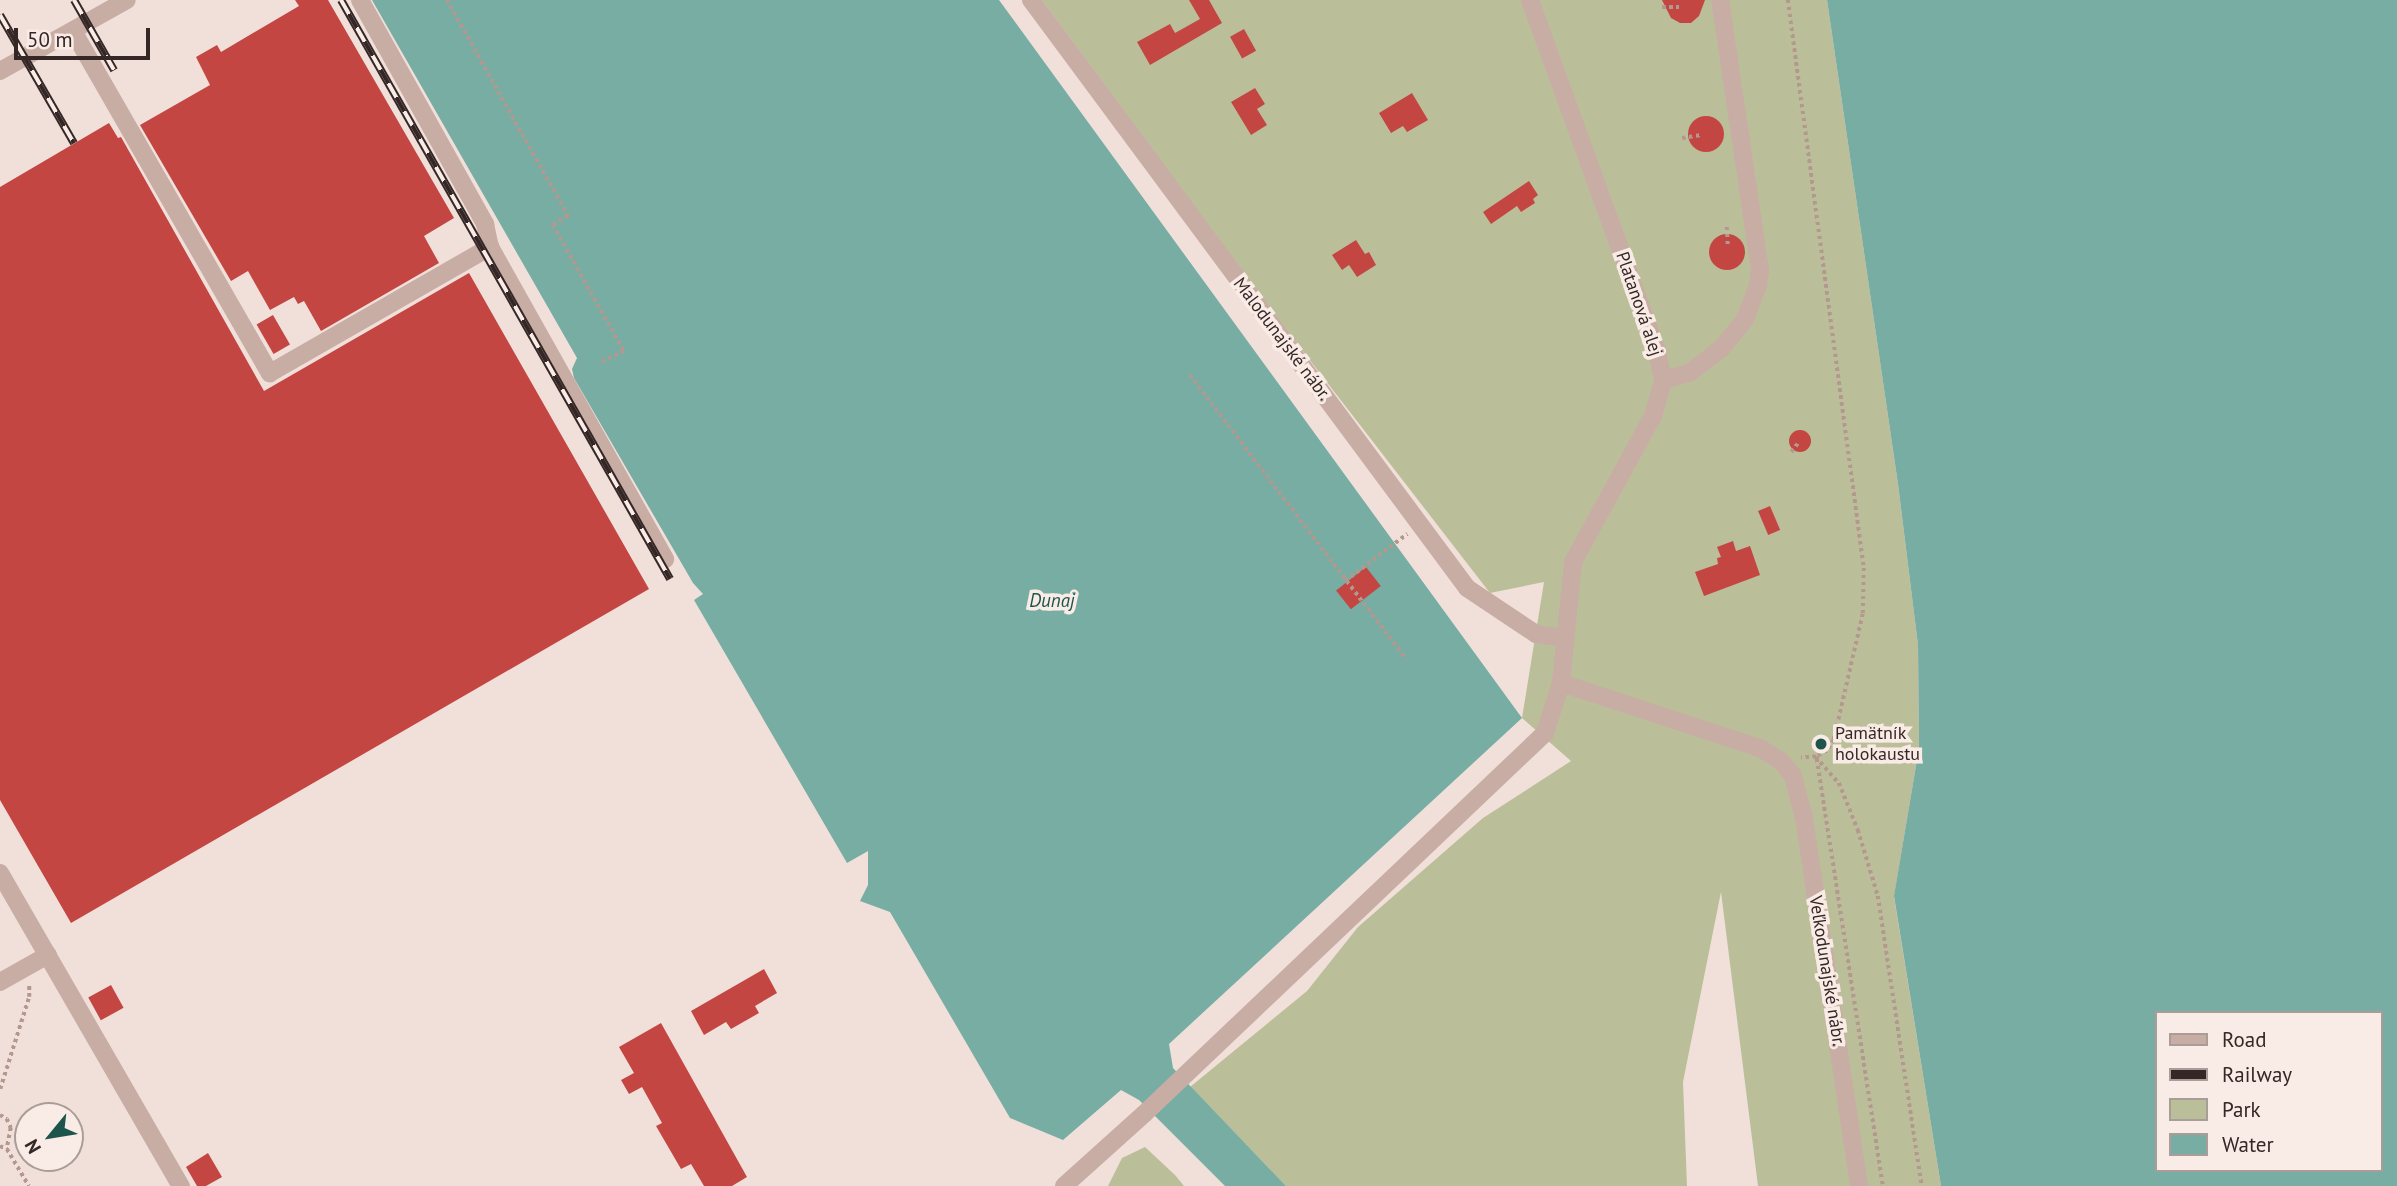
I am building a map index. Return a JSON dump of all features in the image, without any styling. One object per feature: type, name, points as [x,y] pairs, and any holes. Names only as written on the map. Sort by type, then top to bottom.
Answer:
[{"type":"street","points":[[360,0],[485,224],[490,247],[665,559]]},
{"type":"street","name":"Malodunajské nábr.","points":[[1031,0],[1467,588],[1536,634],[1564,638]]},
{"type":"street","name":"Platanová alej","points":[[1064,1186],[1144,1114],[1545,733],[1561,684],[1573,562],[1653,416],[1663,380],[1657,351],[1530,0]]},
{"type":"street","points":[[1663,380],[1689,373],[1721,349],[1745,319],[1758,285],[1760,270],[1720,0]]},
{"type":"street","points":[[1,69],[122,1]]},
{"type":"street","points":[[73,30],[270,373],[490,247]]},
{"type":"street","name":"Veľkodunajské nábr.","points":[[1561,684],[1760,748],[1781,761],[1793,776],[1804,818],[1859,1186]]},
{"type":"street","points":[[0,873],[6,897],[48,955],[181,1186]]},
{"type":"street","points":[[0,982],[48,955]]},
{"type":"path","points":[[447,0],[568,216],[553,225],[624,351],[600,363]]},
{"type":"path","points":[[1788,0],[1864,568],[1863,614],[1838,722],[1827,751],[1816,757]]},
{"type":"path","points":[[1662,7],[1681,7]]},
{"type":"path","points":[[1682,138],[1701,135]]},
{"type":"path","points":[[1727,228],[1728,247]]},
{"type":"path","points":[[1190,375],[1407,660]]},
{"type":"path","points":[[1791,452],[1798,443]]},
{"type":"path","points":[[1345,581],[1394,544]]},
{"type":"path","points":[[1816,757],[1883,1186]]},
{"type":"path","points":[[1816,757],[1839,783],[1858,830],[1878,896],[1922,1186]]},
{"type":"path","points":[[0,1089],[29,997],[29,966]]},
{"type":"path","points":[[0,1115],[7,1119],[11,1128],[7,1149]]},
{"type":"path","points":[[0,1146],[7,1149],[29,1186]]},
{"type":"green space","points":[[1042,0],[1827,0],[1898,484],[1918,645],[1919,748],[1894,897],[1941,1186],[1758,1186],[1721,892],[1683,1082],[1687,1186],[1286,1186],[1190,1087],[1307,991],[1358,927],[1483,818],[1571,761],[1522,718],[1544,582],[1490,593],[1264,301]]},
{"type":"green space","points":[[1145,1147],[1184,1186],[1108,1186],[1122,1158]]},
{"type":"water","name":"Dunaj","points":[[372,0],[999,0],[1522,718],[1169,1044],[1173,1068],[1286,1186],[1225,1186],[1139,1100],[1121,1090],[1063,1140],[1010,1118],[890,912],[860,901],[868,885],[868,851],[847,863],[694,600],[703,594],[693,583],[574,378],[572,369],[577,358]]},
{"type":"water","points":[[1827,0],[2397,0],[2397,1186],[1941,1186],[1894,896],[1919,748],[1918,645],[1898,484]]},
{"type":"building","points":[[295,0],[328,0],[454,218],[424,236],[439,263],[321,331],[304,301],[298,304],[294,297],[270,310],[248,271],[231,281],[140,125],[210,85],[196,57],[217,45],[221,52],[299,6]]},
{"type":"building","points":[[1189,0],[1209,0],[1222,23],[1150,65],[1137,42],[1170,24],[1175,33],[1200,19]]},
{"type":"building","points":[[1662,0],[1705,0],[1699,16],[1691,23],[1680,23],[1671,18]]},
{"type":"building","points":[[1244,29],[1256,51],[1242,59],[1230,37]]},
{"type":"building","points":[[1255,88],[1265,104],[1257,109],[1267,125],[1251,135],[1231,102]]},
{"type":"building","points":[[1412,93],[1428,120],[1407,132],[1403,126],[1391,133],[1379,113]]},
{"type":"building","points":[[1706,116],[1719,121],[1724,134],[1719,147],[1706,152],[1693,147],[1688,134],[1693,121]]},
{"type":"building","points":[[109,123],[118,138],[121,137],[264,391],[469,273],[649,589],[71,923],[0,800],[0,187]]},
{"type":"building","points":[[1529,181],[1538,195],[1533,199],[1535,203],[1521,212],[1517,206],[1491,224],[1483,212]]},
{"type":"building","points":[[1727,234],[1740,239],[1745,252],[1740,265],[1727,270],[1714,265],[1709,252],[1714,239]]},
{"type":"building","points":[[1356,240],[1365,254],[1369,252],[1376,265],[1357,277],[1349,265],[1342,270],[1332,255]]},
{"type":"building","points":[[273,315],[290,344],[274,354],[257,324]]},
{"type":"building","points":[[1800,430],[1808,433],[1811,441],[1808,449],[1800,452],[1792,449],[1789,441],[1792,433]]},
{"type":"building","points":[[1770,506],[1780,530],[1768,535],[1758,511]]},
{"type":"building","points":[[1733,541],[1736,551],[1750,546],[1760,575],[1704,596],[1695,572],[1718,564],[1717,558],[1721,557],[1717,547]]},
{"type":"building","points":[[1366,567],[1381,586],[1351,609],[1336,590]]},
{"type":"building","points":[[764,969],[777,993],[755,1006],[759,1013],[731,1029],[726,1022],[704,1035],[691,1011]]},
{"type":"building","points":[[111,985],[124,1008],[101,1020],[88,998]]},
{"type":"building","points":[[661,1023],[747,1177],[732,1186],[704,1186],[691,1164],[681,1169],[656,1126],[662,1123],[642,1087],[629,1094],[621,1080],[634,1073],[619,1047]]},
{"type":"building","points":[[208,1153],[222,1177],[206,1186],[197,1186],[186,1167]]},
{"type":"railway","points":[[74,0],[114,70]]},
{"type":"railway","points":[[341,0],[670,579]]},
{"type":"railway","points":[[0,15],[74,143]]},
{"type":"place","name":"Pamätník holokaustu","points":[[1821,744]]}]
